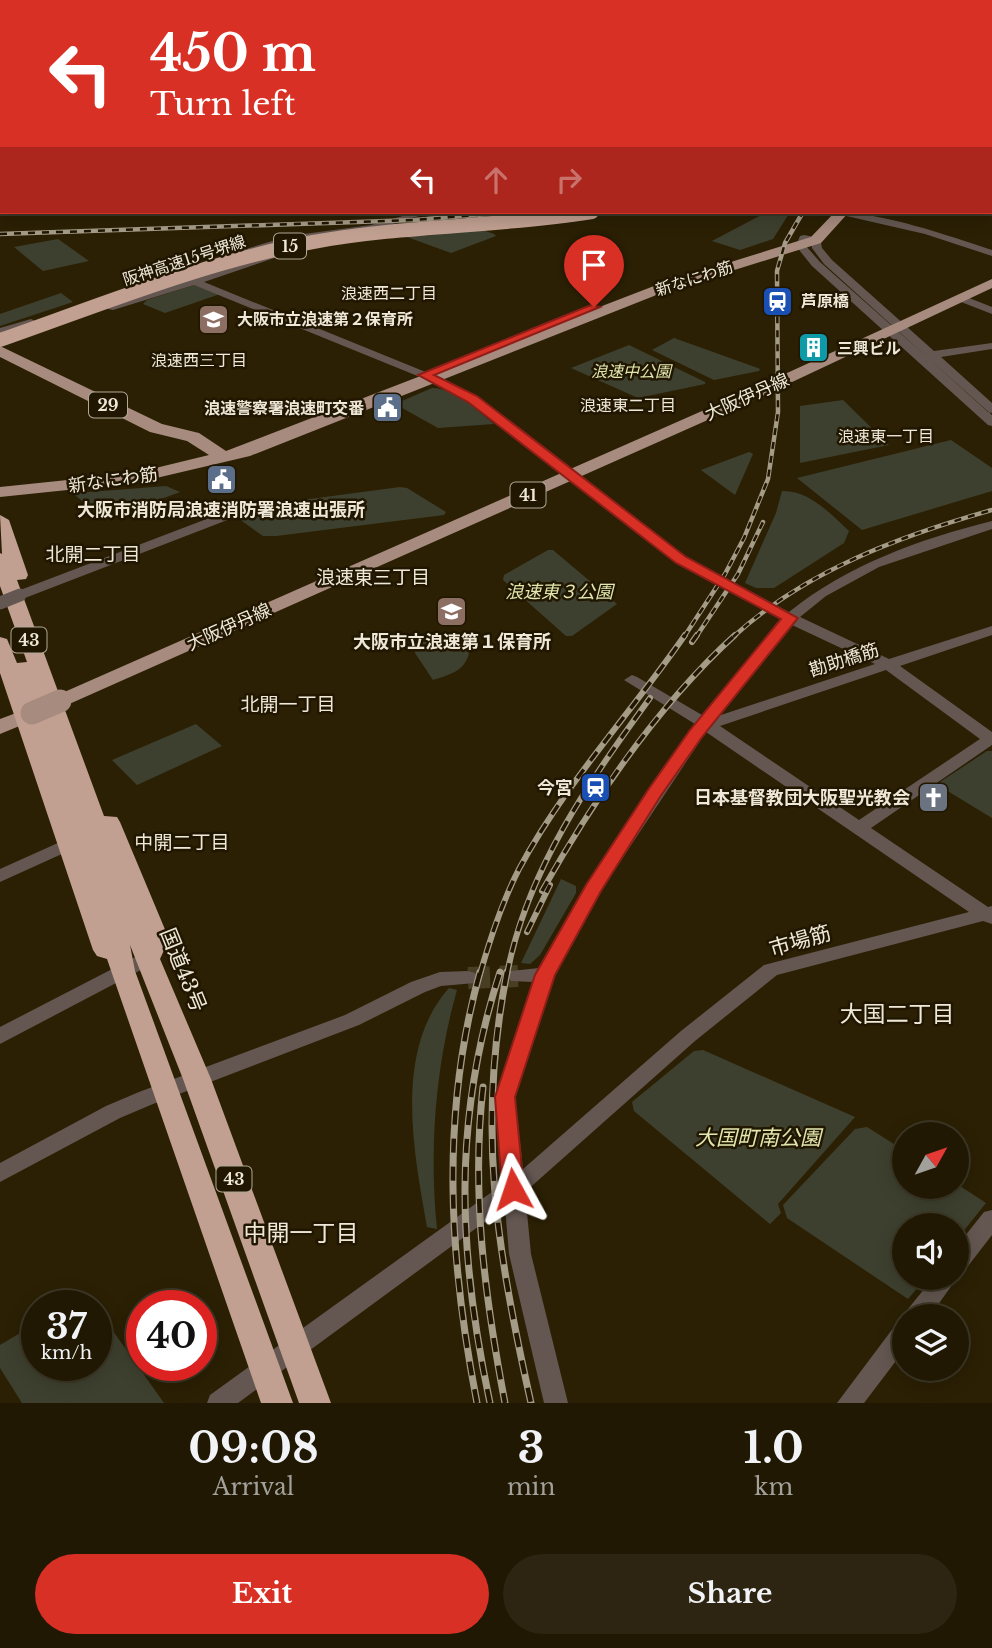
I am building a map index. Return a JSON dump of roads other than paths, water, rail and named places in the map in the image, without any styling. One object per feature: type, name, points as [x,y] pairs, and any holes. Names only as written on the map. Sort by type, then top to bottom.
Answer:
[{"type":"highway","points":[[392,228],[529,214]]},
{"type":"highway","name":"阪神高速15号堺線","points":[[0,338],[256,250],[323,236],[556,214]]},
{"type":"highway","name":"阪神高速15号堺線","points":[[0,338],[224,264],[292,246],[339,237],[526,222],[579,214]]},
{"type":"highway","points":[[0,520],[11,597],[63,700],[157,939],[149,957]]},
{"type":"highway","name":"国道43号","points":[[0,559],[112,871],[197,1079],[315,1403]]},
{"type":"highway","name":"43","points":[[11,597],[117,943],[120,965],[277,1403]]},
{"type":"highway","points":[[0,643],[28,715],[104,948],[120,965]]},
{"type":"main road","name":"新なにわ筋","points":[[0,492],[135,478],[302,430],[427,377],[659,289],[807,241],[836,214]]},
{"type":"main road","name":"大阪伊丹線","points":[[0,727],[573,475],[992,283]]},
{"type":"main road","name":"29","points":[[0,351],[156,428],[193,437],[220,455]]},
{"type":"main road","name":"新なにわ筋","points":[[0,483],[121,473],[220,455]]},
{"type":"street","points":[[0,338],[420,214]]},
{"type":"street","points":[[847,214],[927,232],[992,253]]},
{"type":"street","points":[[0,338],[173,273],[268,244],[373,227]]},
{"type":"street","points":[[807,241],[817,264],[986,406]]},
{"type":"street","points":[[173,273],[427,377],[473,399],[681,560],[790,618],[889,665],[992,739],[859,828]]},
{"type":"street","points":[[960,299],[992,311]]},
{"type":"street","points":[[895,329],[931,355],[986,406],[992,422]]},
{"type":"street","points":[[931,355],[992,346]]},
{"type":"street","points":[[11,597],[225,516]]},
{"type":"street","points":[[556,1403],[520,1254],[505,1097],[545,975],[592,890],[654,794],[790,618],[821,593],[874,564],[942,539],[992,525]]},
{"type":"street","name":"勘助橋筋","points":[[706,724],[992,630]]},
{"type":"street","points":[[632,680],[706,724],[991,915]]},
{"type":"street","points":[[0,876],[69,844]]},
{"type":"street","name":"市場筋","points":[[219,1403],[296,1350],[513,1189],[771,970],[991,915]]},
{"type":"street","points":[[0,1036],[120,965],[149,957]]},
{"type":"street","points":[[518,976],[545,975]]},
{"type":"street","points":[[0,1173],[113,1112],[165,1090],[352,1020],[418,987],[440,979],[468,978]]},
{"type":"street","points":[[969,1249],[992,1219]]},
{"type":"street","points":[[925,1304],[937,1290]]},
{"type":"street","points":[[849,1403],[892,1348]]},
{"type":"tunnel","points":[[468,978],[518,976]]},
{"type":"railway","points":[[0,234],[415,220],[489,214]]},
{"type":"railway","points":[[684,637],[725,574],[744,538],[768,479],[778,412],[777,271],[785,243],[802,214]]},
{"type":"railway","points":[[733,637],[791,593],[855,558],[957,520],[992,510]]},
{"type":"railway","points":[[696,637],[738,574],[763,522]]},
{"type":"railway","points":[[480,974],[507,894],[537,838],[577,779],[685,635]]},
{"type":"railway","points":[[692,642],[697,635]]},
{"type":"railway","points":[[542,891],[605,788],[653,723],[706,663],[735,635]]},
{"type":"railway","points":[[507,974],[529,899],[563,828],[650,698]]},
{"type":"railway","points":[[527,932],[550,885]]},
{"type":"railway","points":[[477,1403],[460,1295],[453,1187],[459,1079],[467,1026],[480,972]]},
{"type":"railway","points":[[490,1403],[471,1293],[465,1187],[467,1134],[474,1081],[484,1027],[500,972]]},
{"type":"railway","points":[[507,972],[498,1029],[492,1137],[500,1241],[531,1403]]},
{"type":"railway","points":[[483,1087],[479,1206],[491,1324],[505,1403]]},
{"type":"place","name":"芦原橋","points":[[778,301]]},
{"type":"place","name":"大阪市立浪速第２保育所","points":[[214,319]]},
{"type":"place","name":"三興ビル","points":[[814,348]]},
{"type":"place","name":"浪速警察署浪速町交番","points":[[387,408]]},
{"type":"place","name":"大阪市消防局浪速消防署浪速出張所","points":[[221,479]]},
{"type":"place","name":"大阪市立浪速第１保育所","points":[[452,611]]},
{"type":"place","name":"今宮","points":[[596,788]]},
{"type":"place","name":"日本基督教団大阪聖光教会","points":[[933,798]]},
{"type":"district","name":"浪速西二丁目","points":[[389,293]]},
{"type":"district","name":"浪速西三丁目","points":[[199,360]]},
{"type":"district","name":"浪速東二丁目","points":[[628,405]]},
{"type":"district","name":"浪速東一丁目","points":[[886,436]]},
{"type":"district","name":"北開二丁目","points":[[93,554]]},
{"type":"district","name":"浪速東三丁目","points":[[373,577]]},
{"type":"district","name":"北開一丁目","points":[[288,704]]},
{"type":"district","name":"中開二丁目","points":[[182,842]]},
{"type":"district","name":"大国二丁目","points":[[897,1014]]},
{"type":"district","name":"中開一丁目","points":[[301,1233]]},
{"type":"park label","name":"浪速中公園","points":[[631,371]]},
{"type":"park label","name":"浪速東３公園","points":[[559,592]]},
{"type":"park label","name":"大国町南公園","points":[[758,1138]]}]
